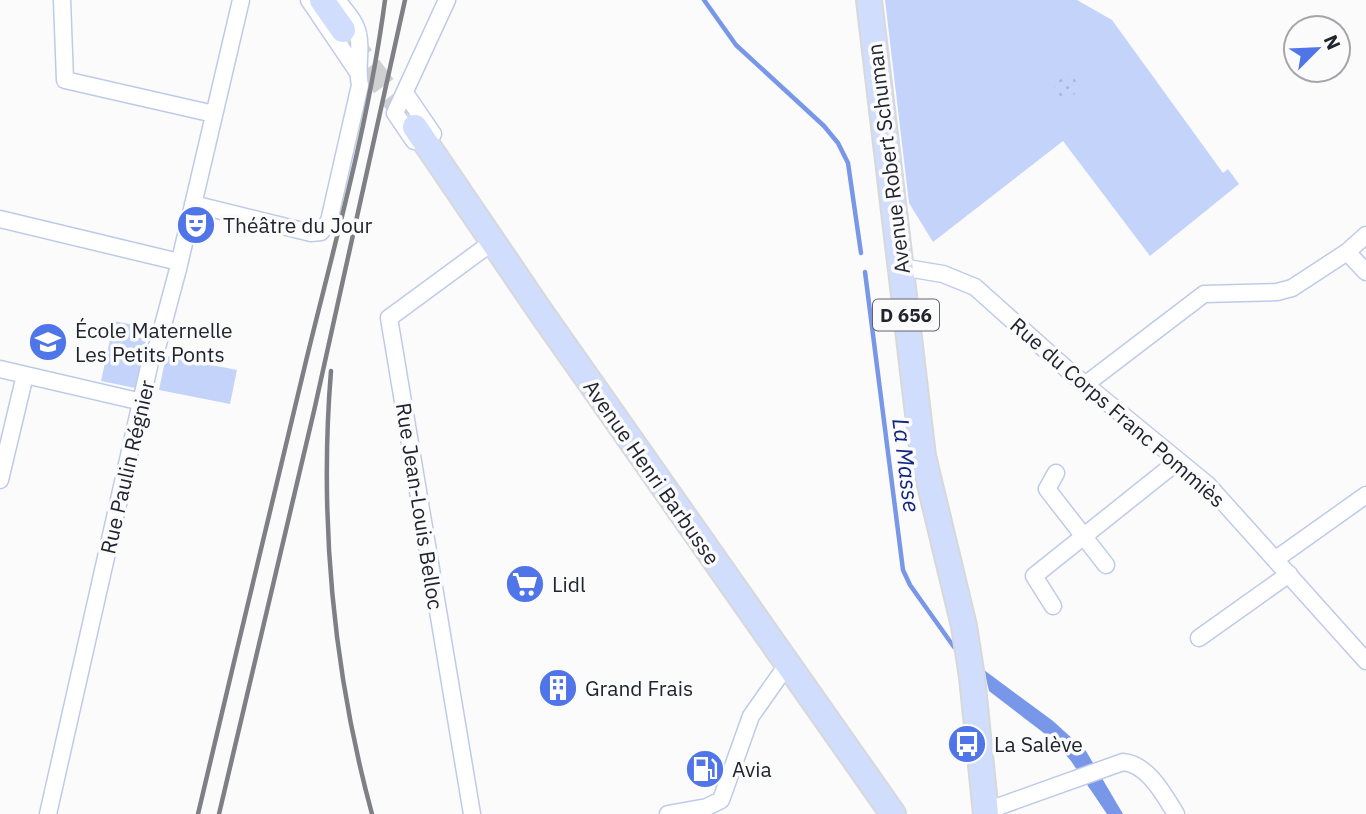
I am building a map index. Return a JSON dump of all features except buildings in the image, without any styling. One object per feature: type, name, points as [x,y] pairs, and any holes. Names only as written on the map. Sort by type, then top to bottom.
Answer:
[{"type":"main road","points":[[322,0],[343,30]]},
{"type":"main road","name":"Avenue Robert Schuman","points":[[869,0],[923,456],[964,626],[986,813]]},
{"type":"main road","name":"Avenue Henri Barbusse","points":[[415,127],[540,311],[893,814]]},
{"type":"street","points":[[62,0],[65,80],[214,114]]},
{"type":"street","name":"Rue Paulin Régnier","points":[[48,814],[151,358],[159,344],[241,0]]},
{"type":"street","points":[[309,0],[357,71]]},
{"type":"street","points":[[193,204],[311,233],[321,232],[329,220],[360,85],[357,71],[358,34],[337,0]]},
{"type":"street","points":[[447,0],[395,113],[526,302],[540,311]]},
{"type":"street","points":[[405,93],[539,294],[540,311]]},
{"type":"street","points":[[0,219],[179,262]]},
{"type":"street","points":[[1086,384],[1204,294],[1277,292],[1292,289],[1366,236]]},
{"type":"street","name":"Rue Jean-Louis Belloc","points":[[472,814],[389,318],[486,246]]},
{"type":"street","points":[[1347,252],[1366,272]]},
{"type":"street","name":"Rue du Corps Franc Pommiès","points":[[901,267],[943,274],[975,287],[1208,485],[1366,661]]},
{"type":"street","points":[[0,369],[142,402]]},
{"type":"street","points":[[0,480],[25,375]]},
{"type":"street","points":[[1053,606],[1034,576],[1178,461]]},
{"type":"street","points":[[1056,473],[1047,489],[1106,565]]},
{"type":"street","points":[[1276,559],[1366,495]]},
{"type":"street","points":[[1199,638],[1289,574]]},
{"type":"street","points":[[668,814],[707,807],[721,800],[751,716],[787,665]]},
{"type":"street","points":[[986,813],[1118,763],[1133,763],[1145,773],[1176,814]]},
{"type":"shaded area","points":[[885,0],[1077,0],[1112,20],[1223,173],[1228,169],[1239,184],[1150,256],[1063,141],[933,242],[909,203]]},
{"type":"shaded area","points":[[1071,73],[1081,90],[1063,101],[1053,84]]},
{"type":"shaded area","points":[[114,321],[149,328],[135,388],[101,381]]},
{"type":"shaded area","points":[[166,356],[237,370],[230,404],[159,390]]},
{"type":"water","points":[[984,670],[1053,721],[1086,751],[1123,814],[1107,814],[1071,761],[1053,740],[989,691]]},
{"type":"waterway","name":"La Masse","points":[[704,0],[736,45],[824,126],[838,143],[848,163],[861,253]]},
{"type":"waterway","name":"La Masse","points":[[865,272],[903,570],[910,585],[954,647]]},
{"type":"tunnel","points":[[348,38],[412,124]]},
{"type":"railway","points":[[198,814],[350,182],[370,91],[385,0]]},
{"type":"railway","points":[[219,814],[314,411],[405,0]]},
{"type":"railway","points":[[331,371],[327,482],[332,594],[347,705],[372,814]]},
{"type":"place","name":"Théâtre du Jour","points":[[196,225]]},
{"type":"place","name":"École Maternelle Les Petits Ponts","points":[[48,342]]},
{"type":"place","name":"Lidl","points":[[525,584]]},
{"type":"place","name":"Grand Frais","points":[[558,688]]},
{"type":"place","name":"La Salève","points":[[967,744]]},
{"type":"place","name":"Avia","points":[[705,769]]}]
